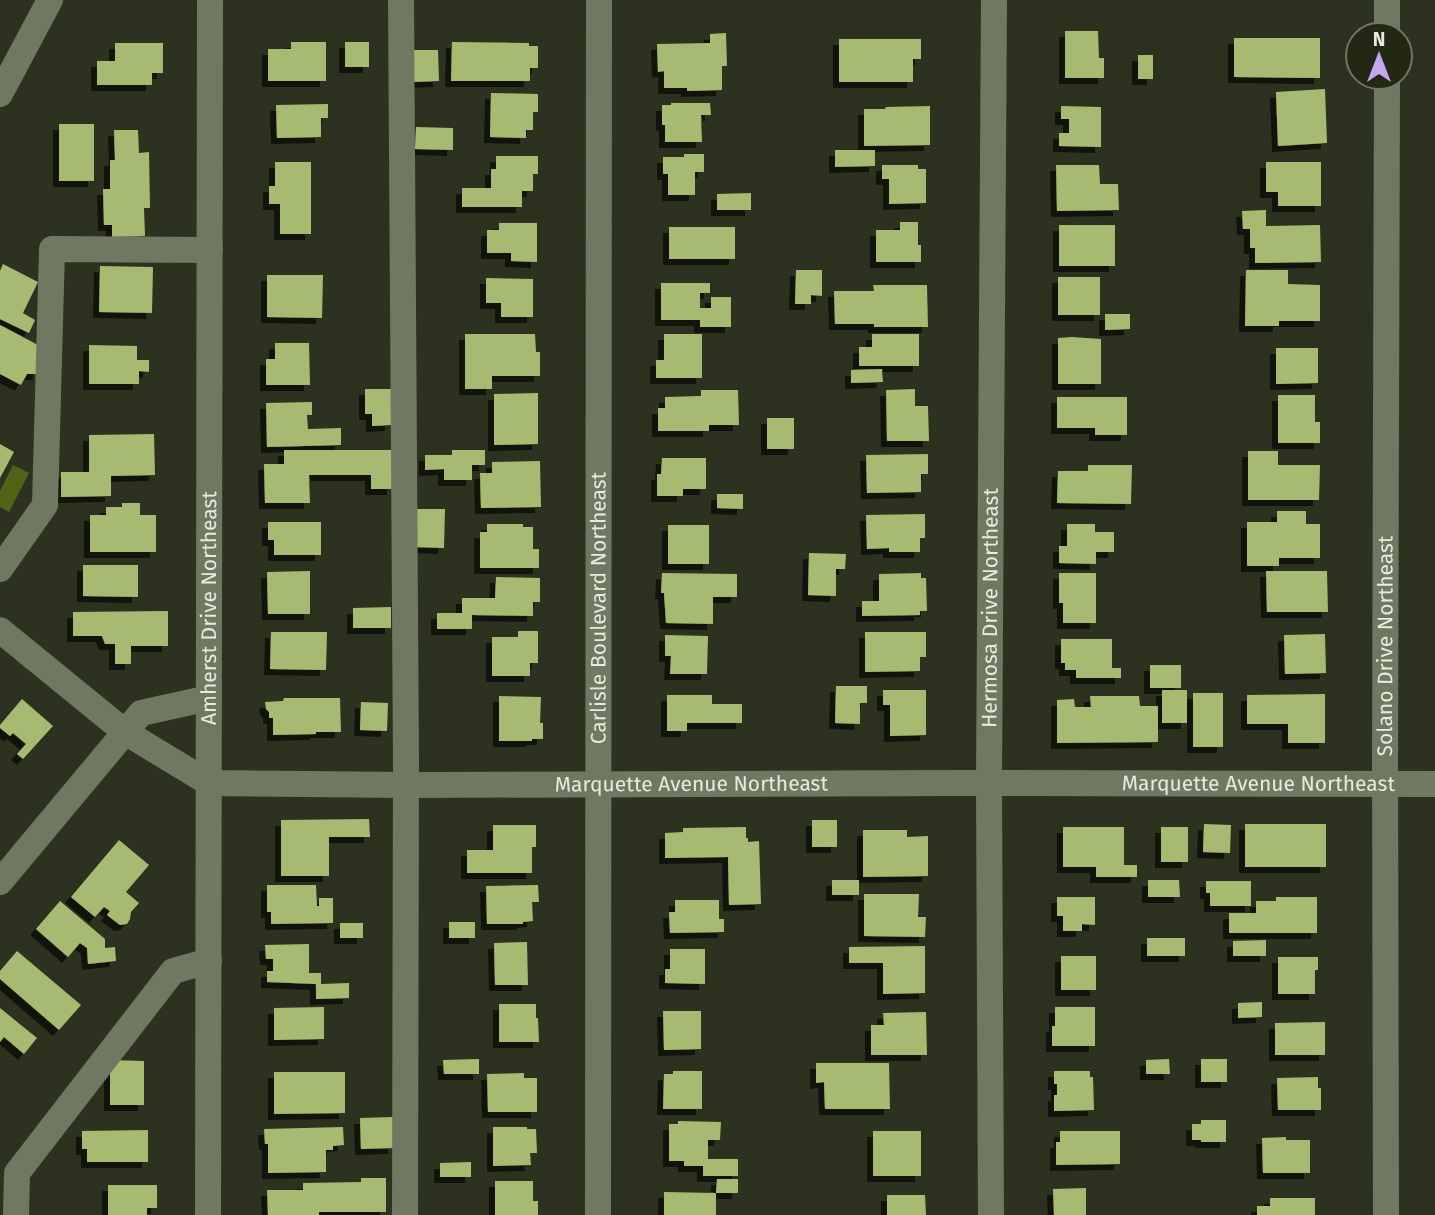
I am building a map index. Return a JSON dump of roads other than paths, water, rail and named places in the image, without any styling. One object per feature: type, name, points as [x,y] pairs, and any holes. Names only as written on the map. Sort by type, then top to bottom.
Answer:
[{"type":"street","points":[[0,94],[50,0]]},
{"type":"street","name":"Amherst Drive Northeast","points":[[208,1215],[210,0]]},
{"type":"street","points":[[401,0],[406,785],[405,1215]]},
{"type":"street","name":"Carlisle Boulevard Northeast","points":[[598,0],[598,1215]]},
{"type":"street","name":"Hermosa Drive Northeast","points":[[991,1215],[989,783],[994,0]]},
{"type":"street","points":[[1387,0],[1387,21]]},
{"type":"street","name":"Solano Drive Northeast","points":[[1386,1215],[1387,91]]},
{"type":"street","points":[[0,569],[45,505],[52,249],[210,250]]},
{"type":"street","points":[[0,630],[125,732],[209,783]]},
{"type":"street","points":[[0,882],[141,713],[209,698]]},
{"type":"street","name":"Marquette Avenue Northeast","points":[[209,783],[1435,784]]},
{"type":"street","points":[[16,1215],[17,1173],[173,971],[209,961]]}]
